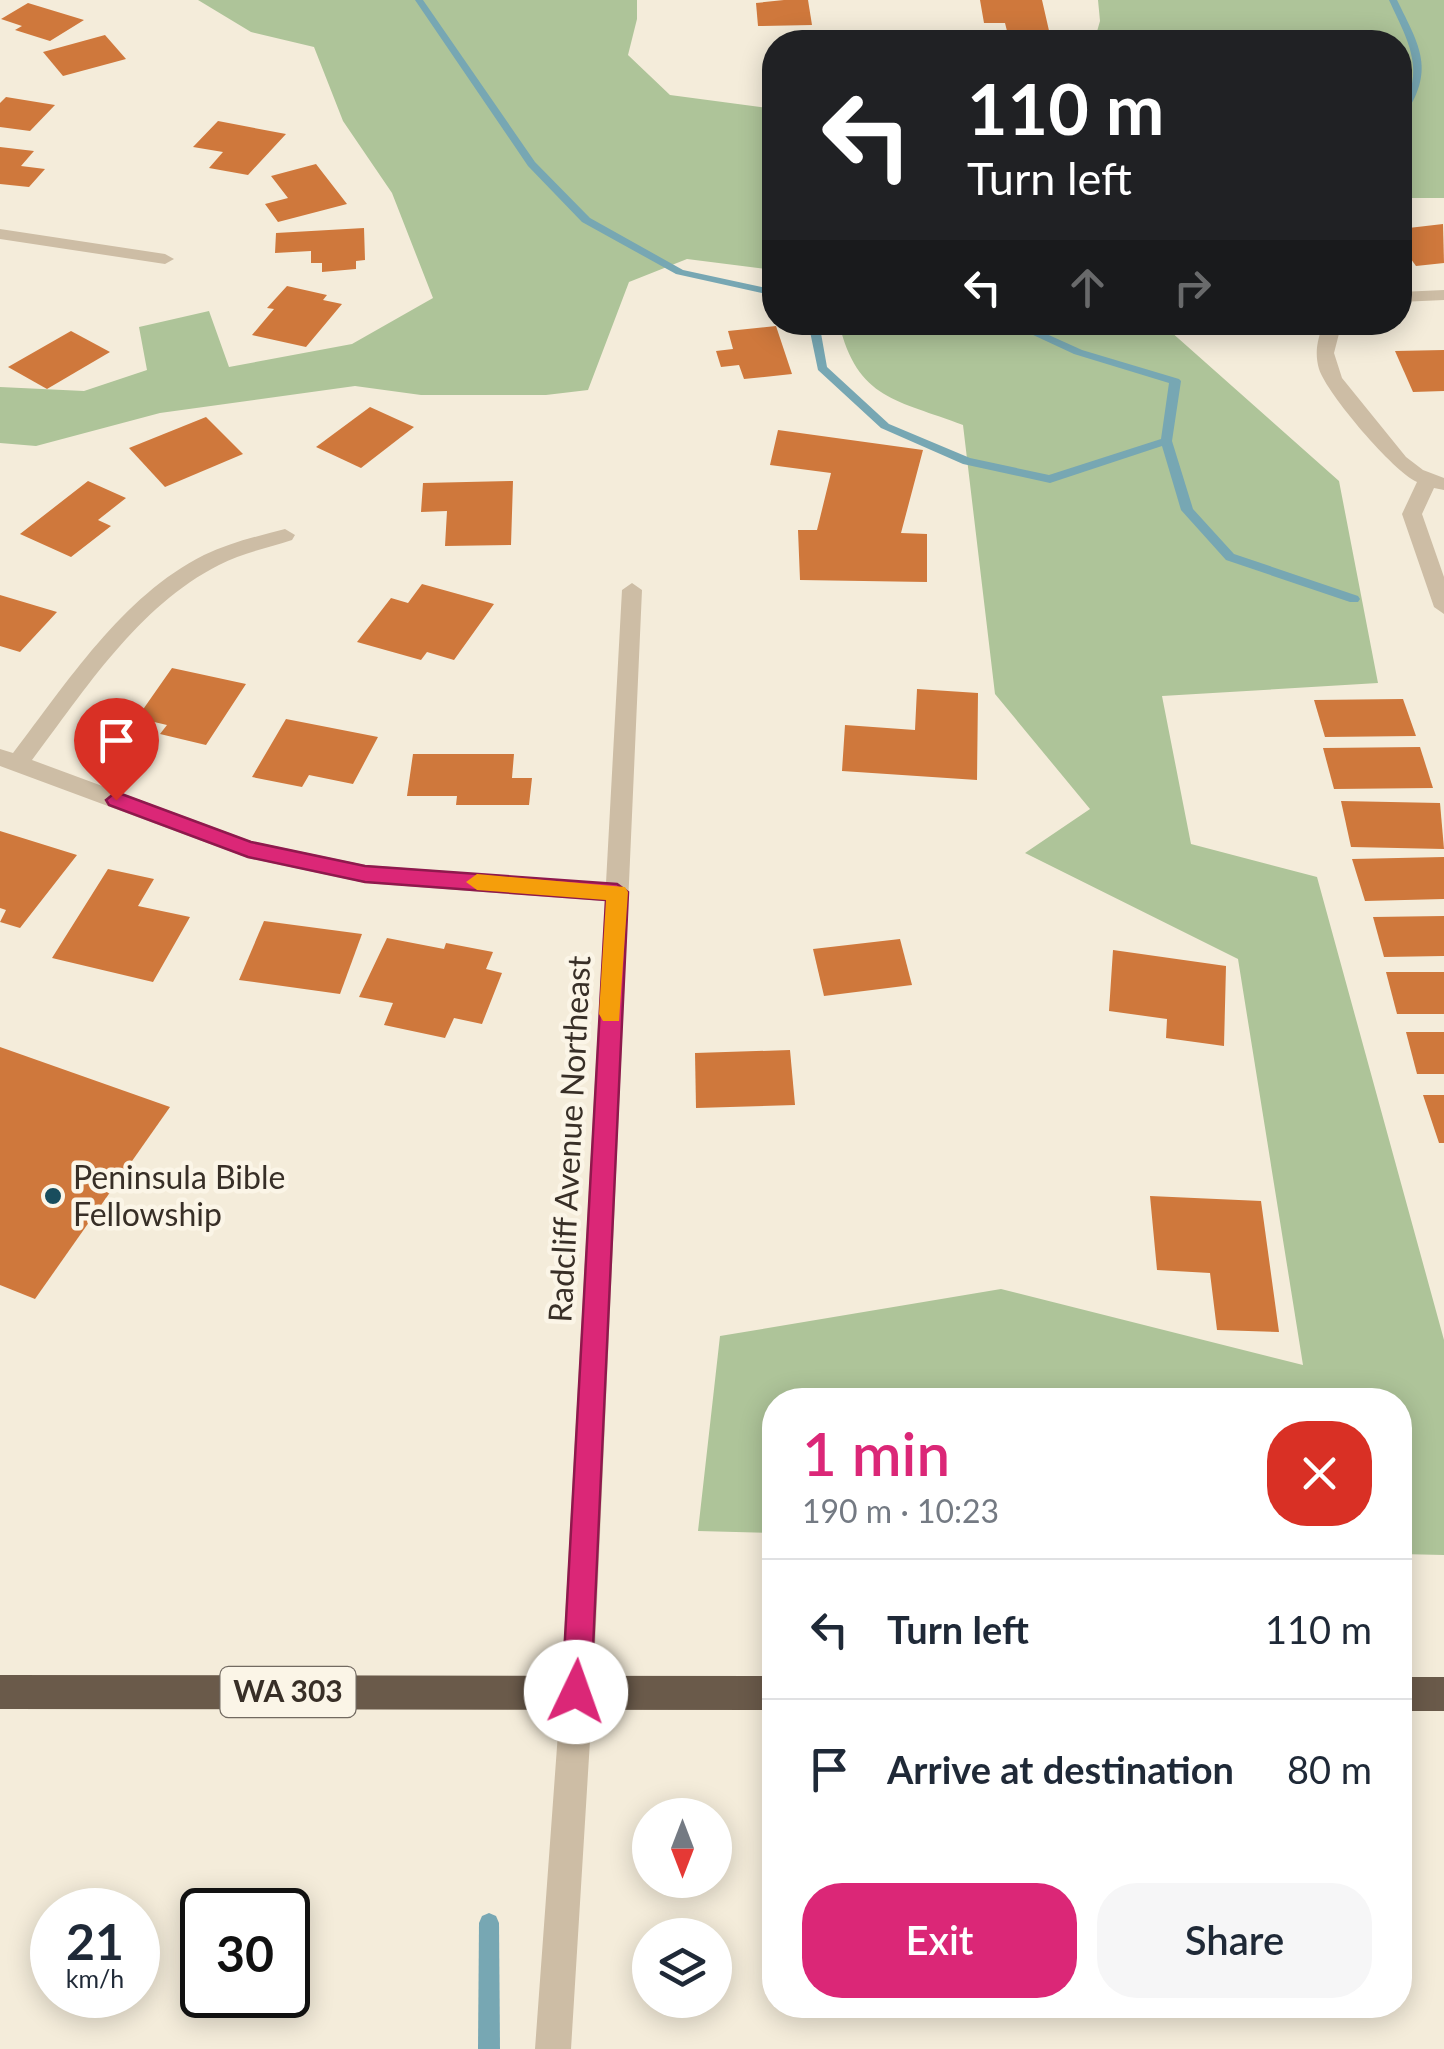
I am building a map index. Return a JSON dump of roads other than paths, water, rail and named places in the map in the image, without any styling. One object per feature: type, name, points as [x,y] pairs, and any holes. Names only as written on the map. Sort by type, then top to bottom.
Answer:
[{"type":"highway","name":"WA 303","points":[[0,1692],[762,1693]]},
{"type":"highway","points":[[1412,1694],[1444,1694]]},
{"type":"street","points":[[0,234],[165,259]]},
{"type":"street","points":[[1412,297],[1444,295]]},
{"type":"street","points":[[1327,335],[1325,352],[1333,384],[1374,428],[1396,462],[1436,482],[1412,514],[1444,607]]},
{"type":"street","points":[[285,535],[206,562],[156,599],[112,642],[9,760],[267,853],[365,874],[617,892]]},
{"type":"street","name":"Radcliff Avenue Northeast","points":[[553,2049],[576,1692],[632,590]]},
{"type":"waterway","points":[[419,0],[531,164],[586,220],[680,272],[762,290]]},
{"type":"waterway","points":[[1393,0],[1406,30]]},
{"type":"waterway","points":[[1412,43],[1418,72],[1412,98]]},
{"type":"waterway","points":[[816,335],[822,368],[885,426],[967,461],[1050,479],[1166,441]]},
{"type":"waterway","points":[[1039,335],[1078,352],[1175,381],[1166,441]]},
{"type":"waterway","points":[[1166,441],[1187,510],[1230,557],[1354,599]]},
{"type":"waterway","points":[[489,1923],[489,2049]]},
{"type":"place","name":"Peninsula Bible Fellowship","points":[[53,1196]]}]
